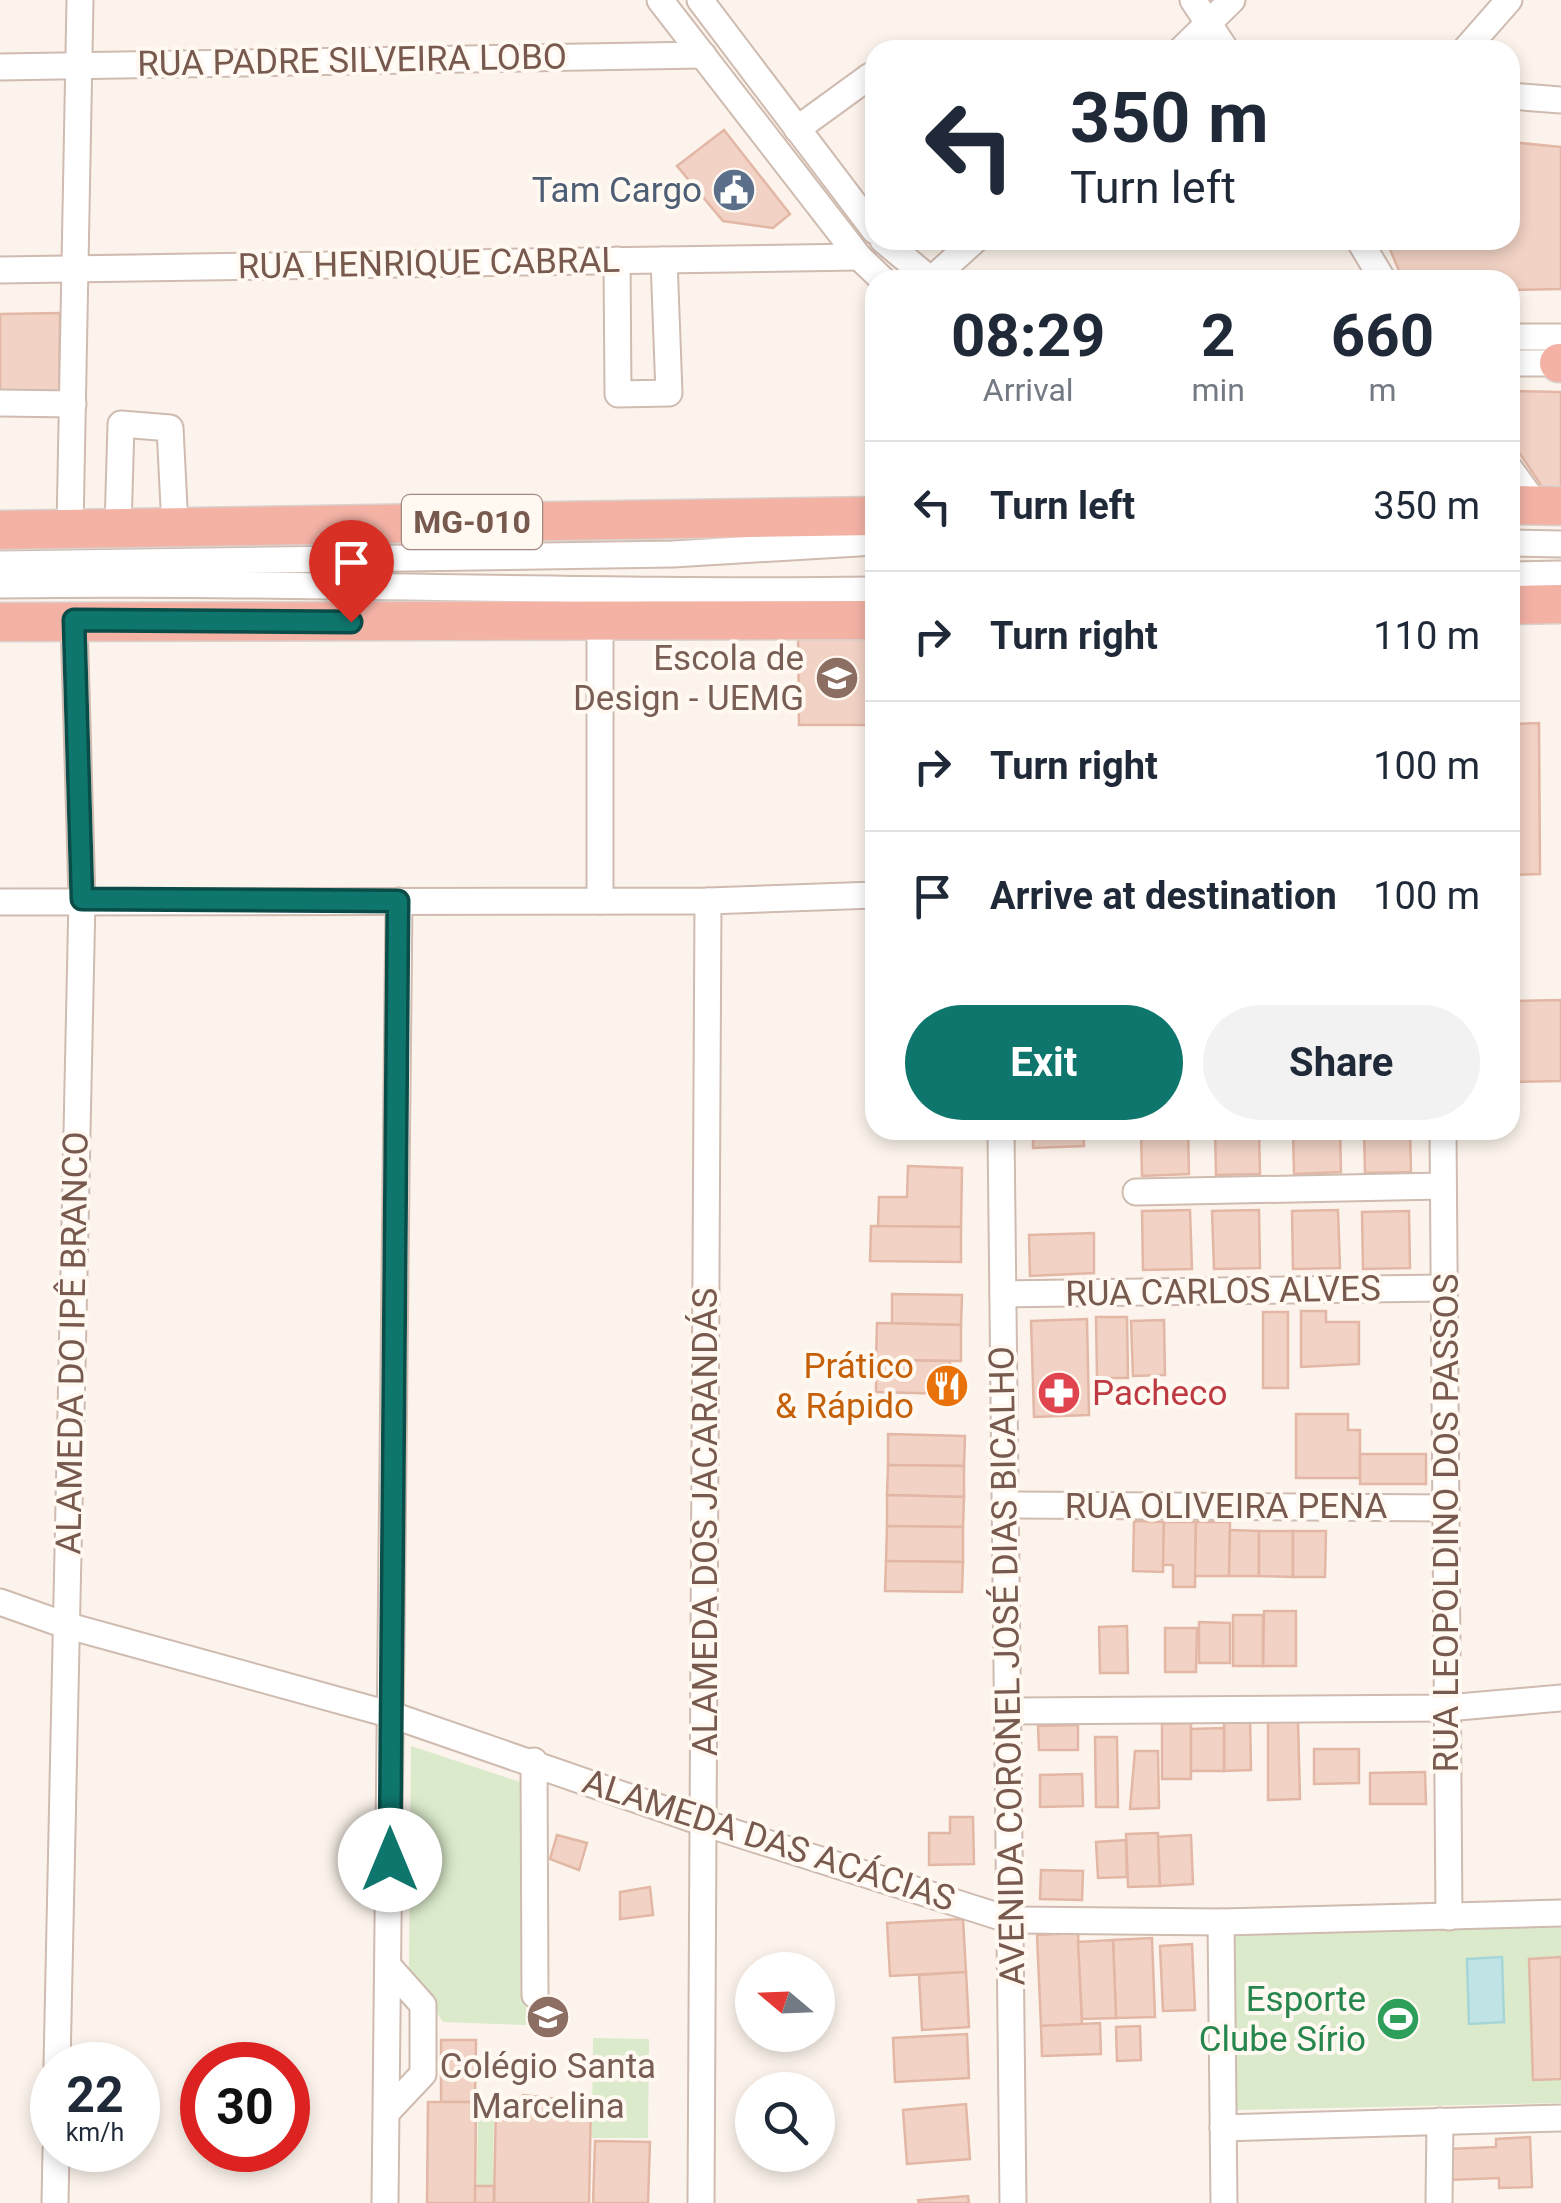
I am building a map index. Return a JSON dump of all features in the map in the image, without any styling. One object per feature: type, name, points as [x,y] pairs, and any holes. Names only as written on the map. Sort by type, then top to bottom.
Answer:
[{"type":"highway","name":"MG-010","points":[[0,530],[865,516]]},
{"type":"highway","points":[[0,622],[280,604],[600,624],[865,620]]},
{"type":"highway","points":[[1520,605],[1561,604]]},
{"type":"street","points":[[70,529],[80,0]]},
{"type":"street","points":[[660,0],[873,270]]},
{"type":"street","points":[[700,0],[865,218]]},
{"type":"street","points":[[1193,0],[1219,40]]},
{"type":"street","points":[[1192,40],[1232,0]]},
{"type":"street","points":[[1474,40],[1508,0]]},
{"type":"street","name":"RUA PADRE SILVEIRA LOBO","points":[[0,67],[703,54]]},
{"type":"street","points":[[797,129],[865,80]]},
{"type":"street","points":[[1520,97],[1561,100]]},
{"type":"street","points":[[894,250],[919,270]]},
{"type":"street","points":[[942,270],[964,250]]},
{"type":"street","name":"RUA HENRIQUE CABRAL","points":[[0,270],[858,256]]},
{"type":"street","points":[[617,260],[618,394],[668,393],[664,260]]},
{"type":"street","points":[[1520,342],[1561,356]]},
{"type":"street","points":[[1520,362],[1561,356]]},
{"type":"street","points":[[0,403],[73,404]]},
{"type":"street","points":[[118,528],[121,424],[170,428],[175,527]]},
{"type":"street","points":[[1520,483],[1536,505]]},
{"type":"street","points":[[0,564],[673,554],[865,543]]},
{"type":"street","points":[[1520,543],[1561,544]]},
{"type":"street","points":[[1520,575],[1561,574]]},
{"type":"street","points":[[0,584],[280,604],[865,590]]},
{"type":"street","name":"ALAMEDA DO IPÊ BRANCO","points":[[58,2042],[82,899],[74,620]]},
{"type":"street","points":[[600,624],[600,901]]},
{"type":"street","points":[[0,902],[865,896]]},
{"type":"street","name":"ALAMEDA DOS JACARANDÁS","points":[[701,2203],[708,900]]},
{"type":"street","points":[[384,2203],[389,2110],[398,901]]},
{"type":"street","name":"AVENIDA CORONEL JOSÉ DIAS BICALHO","points":[[1001,1140],[1014,2203]]},
{"type":"street","name":"RUA LEOPOLDINO DOS PASSOS","points":[[1443,1140],[1449,1917]]},
{"type":"street","points":[[1136,1192],[1443,1186]]},
{"type":"street","name":"RUA CARLOS ALVES","points":[[1002,1294],[1444,1288]]},
{"type":"street","name":"RUA OLIVEIRA PENA","points":[[1005,1504],[1446,1508]]},
{"type":"street","name":"ALAMEDA DAS ACÁCIAS","points":[[0,1602],[65,1624],[392,1715],[704,1822],[1010,1920],[1221,1922],[1561,1913]]},
{"type":"street","points":[[1008,1711],[1448,1708],[1561,1698]]},
{"type":"street","points":[[534,1761],[535,1995]]},
{"type":"street","points":[[1221,1922],[1224,2203]]},
{"type":"street","points":[[1223,2128],[1561,2118]]},
{"type":"street","points":[[1439,2203],[1440,2121]]},
{"type":"street","points":[[55,2203],[56,2172]]},
{"type":"green space","points":[[411,1746],[526,1784],[526,2025],[443,2022],[409,1973]]},
{"type":"green space","name":"Esporte Clube Sírio","points":[[1561,1927],[1561,2103],[1237,2110],[1233,1935]]},
{"type":"green space","points":[[593,2038],[649,2039],[648,2138],[592,2138]]},
{"type":"green space","points":[[478,2102],[494,2102],[493,2185],[477,2185]]},
{"type":"water","points":[[1502,1957],[1504,2022],[1469,2024],[1467,1959]]},
{"type":"building","name":"Tam Cargo","points":[[724,130],[790,214],[773,228],[723,221],[677,166]]},
{"type":"building","points":[[1520,143],[1561,147],[1561,289],[1520,290],[1520,270],[1399,270],[1390,250],[1520,250]]},
{"type":"building","points":[[60,313],[59,410],[0,408],[0,314]]},
{"type":"building","points":[[1520,391],[1561,392],[1561,490],[1545,491],[1520,454]]},
{"type":"building","name":"Escola de Design - UEMG","points":[[865,631],[865,725],[799,725],[798,632]]},
{"type":"building","points":[[1539,723],[1540,874],[1520,875],[1520,724]]},
{"type":"building","points":[[1561,1000],[1561,1081],[1520,1082],[1520,1001]]},
{"type":"building","points":[[1033,1140],[1084,1140],[1084,1146],[1033,1148]]},
{"type":"building","points":[[1141,1140],[1188,1140],[1189,1174],[1142,1176]]},
{"type":"building","points":[[1215,1140],[1259,1140],[1260,1174],[1216,1175]]},
{"type":"building","points":[[1293,1140],[1340,1140],[1341,1172],[1294,1174]]},
{"type":"building","points":[[1364,1140],[1410,1140],[1411,1172],[1365,1173]]},
{"type":"building","points":[[908,1166],[962,1168],[961,1227],[878,1226],[879,1197],[907,1197]]},
{"type":"building","points":[[1190,1210],[1192,1269],[1143,1270],[1142,1211]]},
{"type":"building","points":[[1259,1210],[1260,1268],[1214,1269],[1212,1211]]},
{"type":"building","points":[[1338,1210],[1340,1268],[1293,1269],[1292,1211]]},
{"type":"building","points":[[1409,1211],[1410,1268],[1363,1269],[1362,1212]]},
{"type":"building","points":[[871,1226],[961,1227],[961,1262],[870,1261]]},
{"type":"building","points":[[1094,1233],[1094,1273],[1030,1276],[1029,1235]]},
{"type":"building","points":[[892,1294],[962,1295],[961,1325],[892,1323]]},
{"type":"building","points":[[1301,1311],[1326,1311],[1326,1322],[1359,1322],[1359,1364],[1301,1367]]},
{"type":"building","points":[[1263,1312],[1288,1312],[1288,1388],[1263,1388]]},
{"type":"building","points":[[1096,1317],[1127,1317],[1128,1378],[1097,1378]]},
{"type":"building","points":[[1087,1319],[1089,1415],[1034,1417],[1031,1321]]},
{"type":"building","points":[[1164,1320],[1165,1375],[1133,1376],[1131,1321]]},
{"type":"building","points":[[877,1323],[961,1325],[961,1361],[876,1360]]},
{"type":"building","points":[[876,1360],[950,1361],[949,1394],[876,1392]]},
{"type":"building","points":[[1296,1414],[1348,1414],[1348,1430],[1360,1430],[1360,1478],[1296,1478]]},
{"type":"building","points":[[888,1434],[965,1436],[964,1466],[888,1465]]},
{"type":"building","points":[[1360,1454],[1426,1454],[1426,1484],[1360,1484]]},
{"type":"building","points":[[888,1465],[964,1466],[964,1497],[887,1495]]},
{"type":"building","points":[[887,1495],[964,1497],[963,1527],[887,1526]]},
{"type":"building","points":[[1134,1521],[1164,1522],[1163,1572],[1133,1571]]},
{"type":"building","points":[[1164,1522],[1196,1522],[1195,1587],[1173,1587],[1173,1565],[1163,1565]]},
{"type":"building","points":[[1196,1522],[1230,1522],[1229,1576],[1195,1576]]},
{"type":"building","points":[[887,1526],[963,1527],[963,1562],[886,1561]]},
{"type":"building","points":[[1230,1530],[1259,1531],[1259,1576],[1229,1576]]},
{"type":"building","points":[[1259,1531],[1293,1531],[1293,1577],[1259,1576]]},
{"type":"building","points":[[1293,1531],[1326,1531],[1325,1577],[1293,1577]]},
{"type":"building","points":[[886,1561],[963,1562],[962,1592],[885,1591]]},
{"type":"building","points":[[1264,1611],[1296,1611],[1296,1666],[1263,1666]]},
{"type":"building","points":[[1233,1615],[1263,1615],[1263,1666],[1233,1666]]},
{"type":"building","points":[[1199,1622],[1230,1623],[1230,1663],[1199,1663]]},
{"type":"building","points":[[1127,1626],[1128,1673],[1100,1673],[1099,1627]]},
{"type":"building","points":[[1165,1628],[1197,1628],[1196,1672],[1165,1672]]},
{"type":"building","points":[[1224,1715],[1250,1715],[1251,1770],[1224,1771]]},
{"type":"building","points":[[1268,1720],[1298,1720],[1300,1799],[1268,1800]]},
{"type":"building","points":[[1191,1723],[1191,1779],[1162,1779],[1162,1724]]},
{"type":"building","points":[[1078,1725],[1078,1750],[1039,1750],[1038,1726]]},
{"type":"building","points":[[1224,1728],[1224,1771],[1191,1771],[1191,1729]]},
{"type":"building","points":[[1095,1737],[1117,1737],[1118,1807],[1096,1807]]},
{"type":"building","points":[[1314,1749],[1359,1749],[1359,1783],[1314,1784]]},
{"type":"building","points":[[1135,1751],[1158,1751],[1159,1808],[1130,1809]]},
{"type":"building","points":[[1425,1772],[1426,1804],[1370,1804],[1370,1773]]},
{"type":"building","points":[[1082,1774],[1083,1806],[1040,1807],[1040,1775]]},
{"type":"building","points":[[950,1817],[973,1817],[974,1864],[929,1865],[929,1833],[950,1833]]},
{"type":"building","points":[[1158,1833],[1160,1886],[1128,1887],[1126,1834]]},
{"type":"building","points":[[557,1835],[587,1843],[579,1870],[550,1859]]},
{"type":"building","points":[[1191,1835],[1193,1884],[1160,1886],[1158,1837]]},
{"type":"building","points":[[1126,1840],[1127,1877],[1098,1878],[1096,1842]]},
{"type":"building","points":[[1041,1870],[1083,1871],[1082,1900],[1040,1899]]},
{"type":"building","points":[[650,1887],[653,1915],[620,1919],[620,1892]]},
{"type":"building","points":[[963,1919],[966,1972],[890,1976],[887,1923]]},
{"type":"building","points":[[1078,1933],[1082,2024],[1041,2026],[1037,1935]]},
{"type":"building","points":[[1152,1938],[1155,2017],[1116,2018],[1113,1940]]},
{"type":"building","points":[[1113,1940],[1116,2018],[1082,2019],[1078,1942]]},
{"type":"building","points":[[1192,1944],[1195,2010],[1163,2011],[1160,1946]]},
{"type":"building","points":[[1561,1957],[1561,2079],[1533,2080],[1529,1959]]},
{"type":"building","points":[[966,1972],[969,2027],[922,2030],[919,1975]]},
{"type":"building","points":[[1100,2023],[1101,2054],[1042,2056],[1041,2026]]},
{"type":"building","points":[[1140,2026],[1141,2060],[1117,2061],[1116,2027]]},
{"type":"building","points":[[967,2034],[969,2078],[895,2082],[893,2038]]},
{"type":"building","points":[[441,2040],[476,2040],[475,2102],[441,2102]]},
{"type":"building","points":[[523,2095],[591,2103],[589,2203],[494,2203],[496,2102],[517,2102]]},
{"type":"building","points":[[428,2102],[476,2102],[475,2203],[427,2203]]},
{"type":"building","points":[[966,2104],[970,2159],[907,2164],[903,2110]]},
{"type":"building","points":[[1530,2137],[1532,2187],[1499,2188],[1499,2178],[1449,2180],[1448,2149],[1496,2147],[1496,2139]]},
{"type":"building","points":[[595,2141],[650,2142],[648,2203],[593,2203]]},
{"type":"building","points":[[475,2186],[494,2186],[494,2203],[475,2203]]},
{"type":"building","points":[[968,2196],[969,2203],[918,2200]]},
{"type":"place","name":"Tam Cargo","points":[[734,190]]},
{"type":"place","name":"Escola de Design - UEMG","points":[[837,678]]},
{"type":"place","name":"Prático & Rápido","points":[[947,1386]]},
{"type":"place","name":"Pacheco","points":[[1059,1393]]},
{"type":"place","name":"Colégio Santa Marcelina","points":[[548,2017]]},
{"type":"place","name":"Esporte Clube Sírio","points":[[1398,2019]]},
{"type":"route","points":[[351,622],[74,620],[82,899],[398,901],[390,1860]]}]
